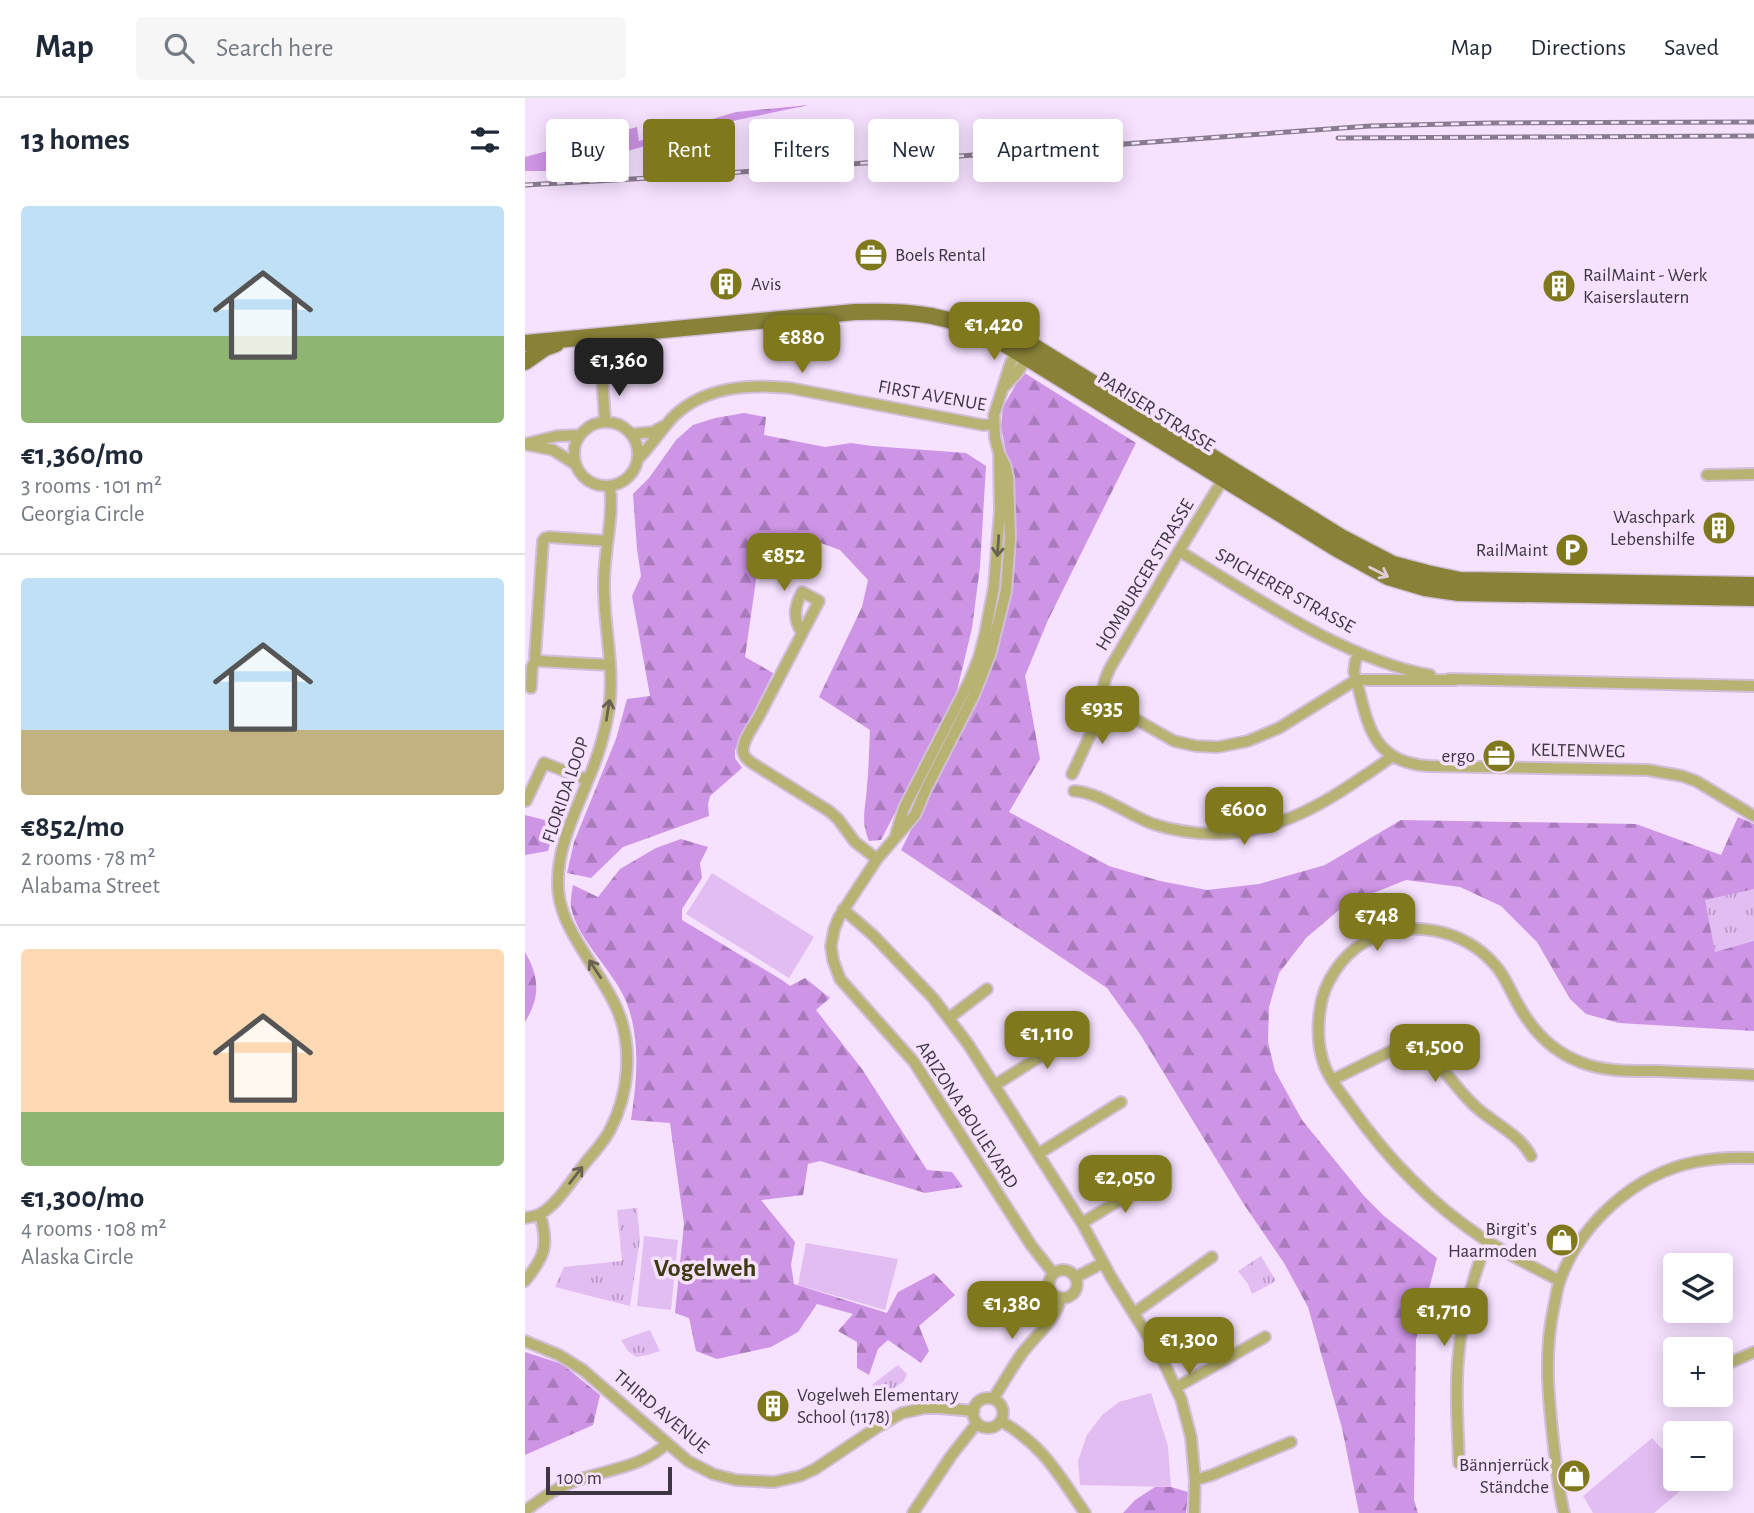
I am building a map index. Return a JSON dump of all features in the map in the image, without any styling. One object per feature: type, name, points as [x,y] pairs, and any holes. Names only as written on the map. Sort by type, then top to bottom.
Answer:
[{"type":"main road","name":"PARISER STRASSE","points":[[525,336],[891,301],[918,302],[970,314],[996,325],[1026,351]]},
{"type":"main road","name":"PARISER STRASSE","points":[[525,343],[855,312],[917,312],[967,324],[1026,351],[1227,473],[1393,564],[1460,580],[1754,585]]},
{"type":"main road","points":[[525,362],[545,348],[574,338]]},
{"type":"main road","name":"PARISER STRASSE","points":[[1227,473],[1357,561],[1388,577],[1425,588],[1459,593],[1754,598]]},
{"type":"street","name":"ARIZONA BOULEVARD","points":[[895,837],[904,808],[969,682],[979,657],[994,587],[998,546],[1000,511],[999,453],[994,424],[996,406],[1003,388],[1017,373],[1026,351]]},
{"type":"street","points":[[602,376],[605,422]]},
{"type":"street","name":"FIRST AVENUE","points":[[638,458],[684,408],[719,392],[742,387],[790,388],[983,425],[994,424]]},
{"type":"street","points":[[605,422],[619,425],[631,434],[637,445],[638,458],[636,467],[626,481],[602,487],[582,477],[573,454],[580,435],[591,426],[605,422]]},
{"type":"street","name":"FIRST AVENUE","points":[[631,434],[653,432],[667,425]]},
{"type":"street","points":[[525,444],[549,437],[580,435]]},
{"type":"street","points":[[525,444],[553,450],[575,464]]},
{"type":"street","name":"ARIZONA BOULEVARD","points":[[999,453],[1008,477],[1010,538],[1007,584],[990,655],[973,697],[926,789],[921,805],[877,859],[843,909],[831,946],[834,967],[840,979],[914,1062],[1031,1245],[1053,1273]]},
{"type":"street","name":"HOMBURGER STRASSE","points":[[1072,774],[1107,704],[1103,691],[1105,678],[1227,473]]},
{"type":"street","points":[[1707,475],[1754,474]]},
{"type":"street","name":"FLORIDA LOOP","points":[[540,1214],[561,1194],[611,1128],[620,1104],[627,1068],[626,1041],[620,1016],[613,999],[561,911],[558,882],[563,845],[589,780],[611,696],[604,588],[611,506],[610,487]]},
{"type":"street","points":[[531,688],[532,667],[536,659],[543,541],[549,537],[607,541]]},
{"type":"street","name":"SPICHERER STRASSE","points":[[1179,551],[1313,631],[1400,668],[1456,680]]},
{"type":"street","points":[[988,618],[993,625],[998,626]]},
{"type":"street","points":[[802,633],[745,742],[743,753],[753,763],[829,811],[855,842],[877,859]]},
{"type":"street","points":[[1074,791],[1091,794],[1157,825],[1210,833],[1247,831],[1284,821],[1321,804],[1392,756],[1373,735],[1354,672],[1359,652]]},
{"type":"street","points":[[536,659],[610,665]]},
{"type":"street","points":[[1107,704],[1174,741],[1218,747],[1248,741],[1279,728],[1356,680]]},
{"type":"street","name":"SPICHERER STRASSE","points":[[1356,680],[1754,686]]},
{"type":"street","name":"KELTENWEG","points":[[1392,756],[1404,763],[1421,765],[1665,772],[1696,781],[1754,816]]},
{"type":"street","points":[[526,801],[544,763],[589,780]]},
{"type":"street","points":[[843,909],[883,944],[949,1018],[995,1085],[1082,1223],[1103,1263],[1162,1359],[1177,1387],[1191,1437],[1195,1480],[1193,1513]]},
{"type":"street","points":[[1560,1281],[1487,1241],[1453,1217],[1399,1168],[1374,1139],[1332,1080],[1321,1056],[1318,1029],[1321,1003],[1330,981],[1346,957],[1366,941],[1390,931],[1420,928],[1450,934],[1469,944],[1496,966],[1520,1009],[1542,1038],[1582,1063],[1628,1070],[1754,1075]]},
{"type":"street","points":[[949,1018],[987,989]]},
{"type":"street","points":[[995,1085],[1082,1030]]},
{"type":"street","points":[[1332,1080],[1399,1047],[1412,1043],[1419,1045],[1432,1056],[1476,1107],[1526,1147],[1531,1156]]},
{"type":"street","points":[[1038,1154],[1121,1102]]},
{"type":"street","points":[[1564,1513],[1547,1388],[1549,1330],[1560,1281],[1576,1248],[1586,1233],[1630,1191],[1668,1171],[1694,1162],[1731,1157],[1754,1158]]},
{"type":"street","points":[[1082,1223],[1151,1181]]},
{"type":"street","points":[[525,1217],[540,1214],[545,1232],[543,1256],[525,1281]]},
{"type":"street","points":[[1459,1463],[1457,1385],[1460,1340],[1472,1285],[1487,1241]]},
{"type":"street","points":[[1134,1313],[1212,1257]]},
{"type":"street","points":[[1076,1277],[1103,1263]]},
{"type":"street","points":[[1060,1269],[1067,1270],[1076,1277],[1075,1292],[1069,1297],[1061,1298],[1050,1290],[1048,1281],[1053,1273],[1060,1269]]},
{"type":"street","points":[[993,1399],[1021,1356],[1050,1323],[1061,1298]]},
{"type":"street","points":[[1177,1387],[1265,1337]]},
{"type":"street","name":"THIRD AVENUE","points":[[525,1341],[559,1355],[583,1370],[688,1461],[713,1474],[748,1482],[773,1482],[800,1476],[902,1413],[939,1408],[974,1411]]},
{"type":"street","points":[[1733,1361],[1754,1352]]},
{"type":"street","points":[[993,1399],[1002,1408],[1001,1421],[994,1427],[980,1426],[973,1415],[974,1411],[981,1401],[993,1399]]},
{"type":"street","points":[[1001,1421],[1017,1430],[1042,1451],[1085,1513]]},
{"type":"street","points":[[913,1513],[955,1449],[977,1423]]},
{"type":"street","points":[[525,1511],[541,1498],[570,1483],[639,1461],[660,1450],[667,1443]]},
{"type":"street","points":[[1195,1480],[1291,1443]]},
{"type":"green space","points":[[809,105],[735,121],[713,119],[736,112]]},
{"type":"green space","points":[[637,127],[639,141],[643,140],[643,147],[629,151],[629,129]]},
{"type":"green space","points":[[546,151],[546,171],[525,171],[525,157]]},
{"type":"green space","points":[[1023,372],[1136,443],[1048,620],[1025,676],[1040,759],[1009,812],[1109,866],[1160,881],[1207,890],[1259,884],[1325,865],[1401,820],[1636,824],[1721,855],[1738,817],[1754,824],[1754,1031],[1619,1023],[1586,1014],[1570,999],[1537,942],[1501,906],[1460,887],[1406,880],[1346,904],[1306,938],[1279,973],[1269,1007],[1268,1042],[1275,1071],[1302,1120],[1364,1196],[1384,1216],[1437,1258],[1416,1340],[1414,1500],[1418,1513],[1359,1513],[1342,1428],[1308,1307],[1284,1263],[1243,1203],[1140,1034],[1107,988],[901,850],[973,707],[1007,599],[1012,483],[1001,427],[1003,407]]},
{"type":"green space","points":[[744,413],[766,417],[764,435],[825,447],[851,443],[966,453],[986,466],[980,567],[972,628],[956,695],[881,840],[869,841],[864,820],[870,730],[819,697],[862,607],[868,580],[840,550],[818,542],[760,552],[745,657],[773,673],[735,750],[735,758],[742,768],[710,796],[709,816],[623,847],[591,878],[567,873],[574,842],[616,739],[627,699],[650,696],[632,596],[641,576],[633,494],[649,478],[676,440],[693,425]]},
{"type":"green space","points":[[525,815],[556,823],[548,851],[525,855]]},
{"type":"green space","points":[[681,839],[708,847],[700,863],[702,878],[682,909],[682,920],[790,986],[805,978],[830,998],[816,1010],[862,1069],[927,1170],[952,1172],[963,1187],[925,1193],[820,1161],[808,1164],[803,1195],[761,1200],[795,1242],[791,1265],[794,1284],[887,1313],[898,1292],[934,1273],[955,1295],[919,1326],[929,1351],[921,1363],[888,1340],[878,1349],[869,1375],[857,1368],[857,1342],[838,1331],[853,1314],[817,1304],[798,1332],[771,1347],[717,1359],[696,1351],[689,1318],[675,1313],[684,1224],[670,1123],[631,1120],[636,1045],[631,1015],[620,989],[581,932],[571,902],[573,885],[598,897],[620,869],[656,848]]},
{"type":"green space","points":[[712,873],[814,937],[789,978],[686,914]]},
{"type":"green space","points":[[1754,889],[1754,941],[1715,952],[1705,900]]},
{"type":"green space","points":[[525,952],[536,979],[536,996],[525,1022]]},
{"type":"green space","points":[[637,1208],[640,1239],[630,1306],[555,1287],[564,1267],[622,1261],[617,1210]]},
{"type":"green space","points":[[644,1236],[678,1240],[671,1310],[637,1306]]},
{"type":"green space","points":[[806,1243],[898,1259],[885,1310],[798,1285]]},
{"type":"green space","points":[[1261,1256],[1276,1281],[1252,1294],[1238,1271]]},
{"type":"green space","points":[[650,1330],[660,1351],[636,1357],[621,1340]]},
{"type":"green space","points":[[525,1352],[562,1364],[600,1395],[593,1425],[525,1455]]},
{"type":"green space","points":[[898,1365],[907,1374],[904,1381],[876,1401],[870,1397],[873,1384]]},
{"type":"green space","points":[[1151,1393],[1168,1446],[1171,1487],[1080,1485],[1078,1461],[1087,1435],[1102,1415],[1119,1402]]},
{"type":"green space","points":[[1652,1438],[1663,1450],[1663,1491],[1680,1491],[1654,1513],[1593,1513],[1583,1496]]},
{"type":"green space","points":[[1155,1487],[1171,1487],[1188,1492],[1186,1513],[1123,1513],[1135,1500]]},
{"type":"railway","points":[[525,185],[686,176],[1370,126],[1754,122]]},
{"type":"railway","points":[[1338,138],[1754,136]]},
{"type":"place","name":"Boels Rental","points":[[871,255]]},
{"type":"place","name":"Avis","points":[[726,284]]},
{"type":"place","name":"RailMaint - Werk Kaiserslautern","points":[[1559,286]]},
{"type":"place","name":"Waschpark Lebenshilfe","points":[[1719,528]]},
{"type":"place","name":"RailMaint","points":[[1572,550]]},
{"type":"place","name":"ergo","points":[[1499,756]]},
{"type":"place","name":"Birgit's Haarmoden","points":[[1562,1240]]},
{"type":"place","name":"Vogelweh Elementary School (1178)","points":[[773,1406]]},
{"type":"place","name":"Bännjerrück Ständche","points":[[1574,1476]]},
{"type":"district","name":"Vogelweh","points":[[705,1268]]}]
